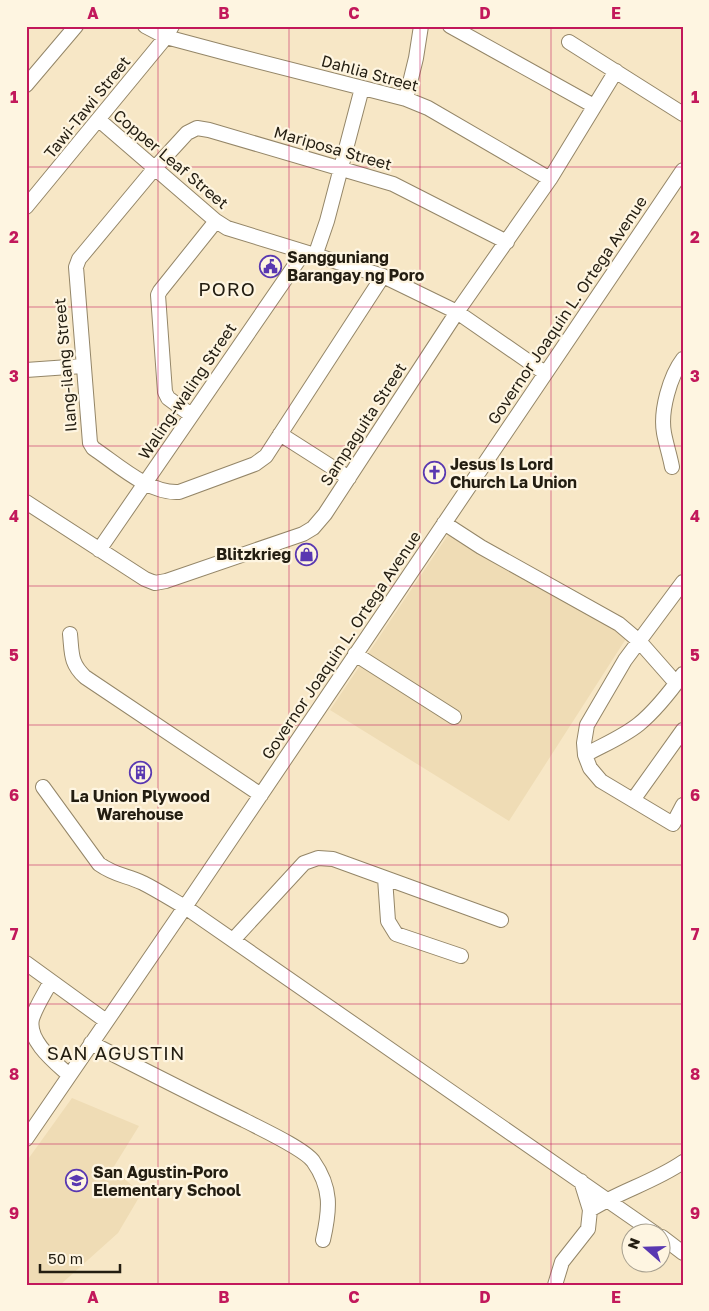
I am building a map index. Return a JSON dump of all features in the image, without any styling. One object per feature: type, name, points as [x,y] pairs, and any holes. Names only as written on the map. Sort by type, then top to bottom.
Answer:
[{"type":"street","points":[[26,85],[76,26]]},
{"type":"street","name":"Dahlia Street","points":[[145,26],[169,31],[362,88],[406,99],[428,108],[550,179]]},
{"type":"street","points":[[406,99],[416,58],[421,26]]},
{"type":"street","points":[[450,26],[594,106]]},
{"type":"street","name":"Tawi-Tawi Street","points":[[26,207],[99,120],[169,31]]},
{"type":"street","points":[[568,42],[683,114]]},
{"type":"street","name":"Sampaguita Street","points":[[26,502],[145,579],[155,583],[166,581],[303,534],[313,528],[349,478],[457,312],[550,179],[616,71]]},
{"type":"street","name":"Waling-waling Street","points":[[99,550],[146,484],[191,415],[310,254],[327,221],[362,88]]},
{"type":"street","name":"Copper Leaf Street","points":[[99,120],[154,169],[227,228],[382,276],[457,312],[546,373]]},
{"type":"street","name":"Mariposa Street","points":[[154,169],[187,133],[197,128],[209,130],[403,188],[507,242]]},
{"type":"street","name":"Ilang-ilang Street","points":[[154,169],[79,260],[76,267],[90,443],[93,448],[146,484],[164,491],[179,492],[262,460],[382,276]]},
{"type":"street","name":"Governor Joaquin L. Ortega Avenue","points":[[26,1139],[683,170]]},
{"type":"street","points":[[191,415],[168,398],[165,392],[158,295],[216,221]]},
{"type":"street","points":[[672,467],[664,432],[663,417],[672,378],[683,359]]},
{"type":"street","points":[[26,370],[83,366]]},
{"type":"street","points":[[280,434],[349,478]]},
{"type":"street","points":[[444,524],[481,547],[619,624],[680,679],[656,708],[639,724],[585,755]]},
{"type":"street","points":[[683,582],[625,660],[587,725],[584,743],[585,755],[590,768],[601,781],[678,828],[683,805]]},
{"type":"street","points":[[70,634],[72,660],[76,669],[85,677],[261,795]]},
{"type":"street","points":[[355,654],[454,718]]},
{"type":"street","points":[[632,800],[683,730]]},
{"type":"street","points":[[43,787],[99,864],[116,875],[143,883],[185,907],[642,1224]]},
{"type":"street","points":[[233,940],[304,863],[318,858],[333,859],[501,920]]},
{"type":"street","points":[[385,878],[388,921],[396,934],[461,956]]},
{"type":"street","points":[[26,962],[106,1021]]},
{"type":"street","points":[[51,980],[32,1020],[32,1028],[40,1048],[69,1075]]},
{"type":"street","points":[[91,1044],[279,1138],[311,1159],[322,1176],[329,1196],[329,1216],[323,1240]]},
{"type":"street","points":[[590,1210],[607,1199],[664,1175],[683,1162]]},
{"type":"street","points":[[555,1285],[562,1262],[588,1229],[590,1210],[581,1181]]},
{"type":"street","points":[[672,1244],[683,1252]]},
{"type":"shaded area","points":[[448,535],[629,634],[509,821],[330,710]]},
{"type":"shaded area","name":"San Agustin-Poro Elementary School","points":[[72,1098],[139,1126],[113,1168],[141,1194],[118,1233],[60,1285],[26,1285],[26,1162]]},
{"type":"place","name":"Sangguniang Barangay ng Poro","points":[[271,266]]},
{"type":"place","name":"Jesus Is Lord Church La Union","points":[[434,473]]},
{"type":"place","name":"Blitzkrieg","points":[[307,554]]},
{"type":"place","name":"La Union Plywood Warehouse","points":[[140,772]]},
{"type":"place","name":"San Agustin-Poro Elementary School","points":[[77,1181]]},
{"type":"district","name":"PORO","points":[[227,289]]},
{"type":"district","name":"SAN AGUSTIN","points":[[116,1053]]}]
